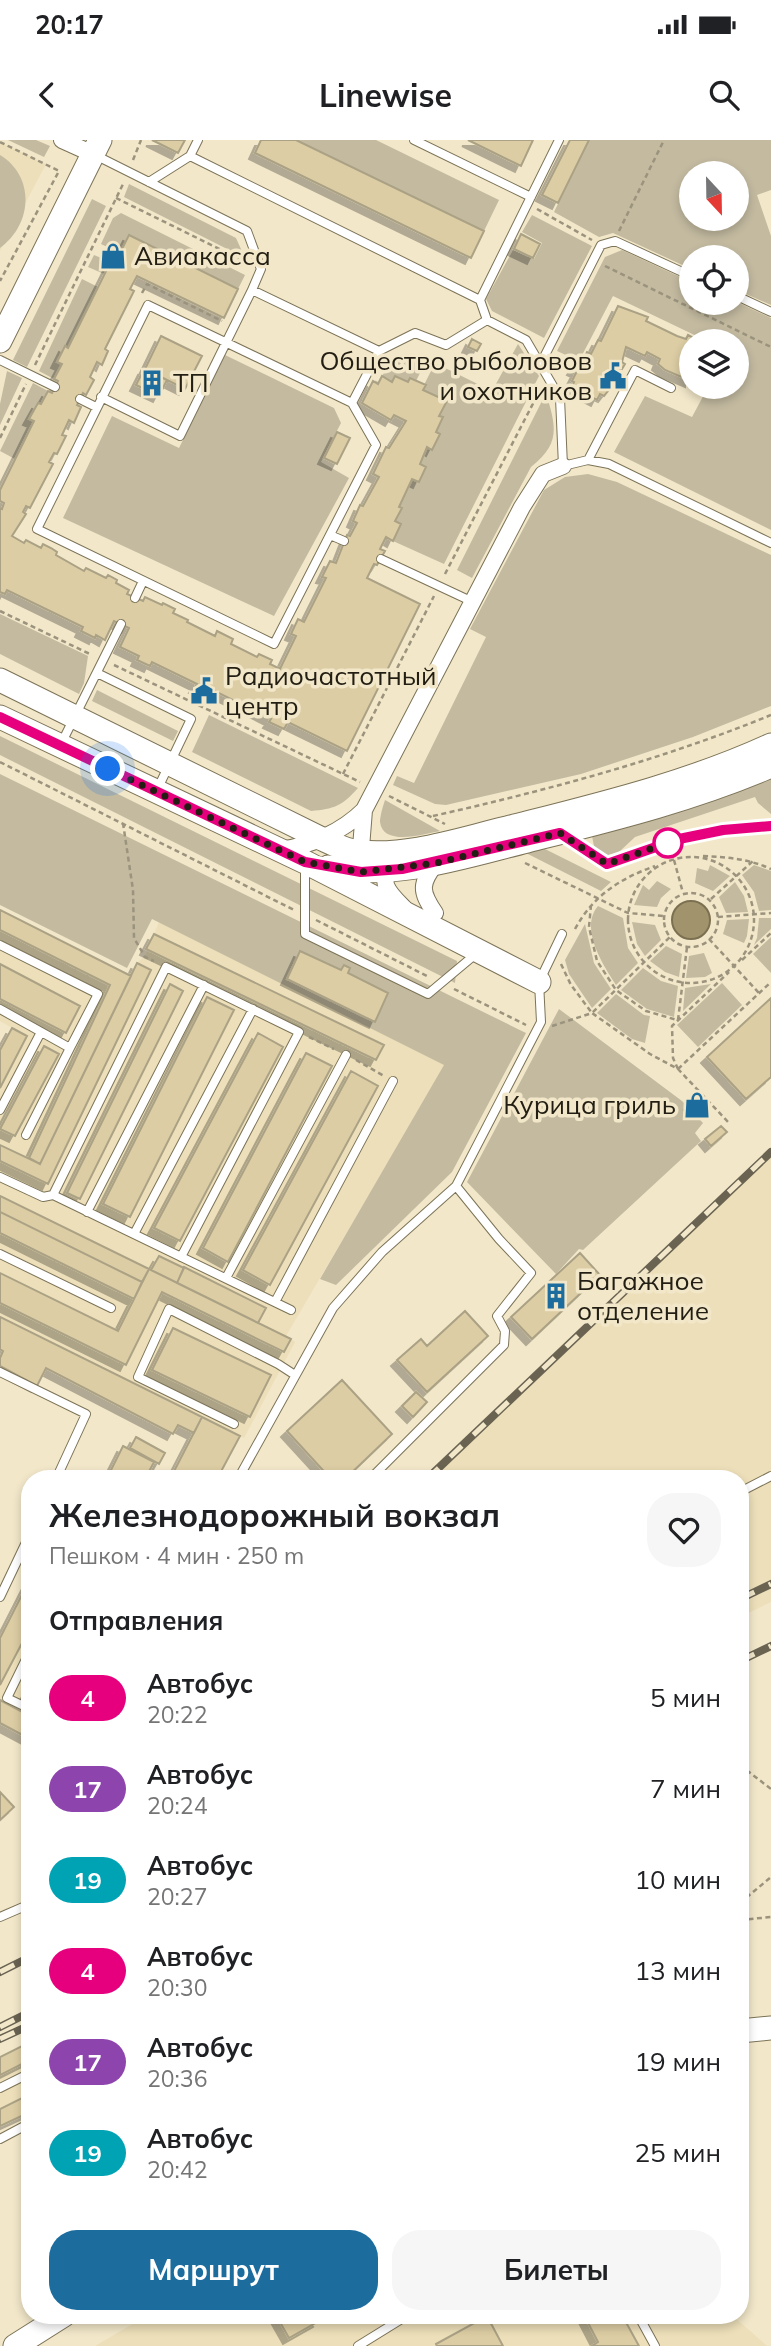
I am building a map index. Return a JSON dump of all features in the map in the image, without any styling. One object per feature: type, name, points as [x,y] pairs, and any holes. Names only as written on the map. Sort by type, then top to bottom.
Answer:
[{"type":"main road","points":[[2,333],[97,147]]},
{"type":"main road","points":[[0,680],[348,850],[360,862],[388,880],[426,917],[480,951],[548,971]]},
{"type":"main road","points":[[0,717],[155,793],[548,971]]},
{"type":"main road","points":[[558,824],[684,781],[771,745]]},
{"type":"main road","points":[[305,862],[360,862],[390,853],[434,854],[558,824],[691,797],[771,766]]},
{"type":"main road","points":[[388,880],[434,854]]},
{"type":"main road","points":[[749,2030],[771,2028]]},
{"type":"main road","points":[[15,2346],[50,2324]]},
{"type":"street","points":[[62,140],[97,147]]},
{"type":"street","points":[[360,862],[364,810],[374,789],[522,507],[543,474],[563,466]]},
{"type":"street","points":[[280,850],[291,849],[347,826],[364,810]]},
{"type":"street","points":[[426,917],[423,886],[434,854]]},
{"type":"lane","points":[[149,182],[190,156],[198,140]]},
{"type":"lane","points":[[414,140],[530,200]]},
{"type":"lane","points":[[480,300],[559,140]]},
{"type":"lane","points":[[97,147],[149,182],[247,231],[261,269],[180,436],[101,397]]},
{"type":"lane","points":[[190,156],[480,300],[488,320],[526,340],[560,398],[563,466],[588,460],[609,464],[771,543]]},
{"type":"lane","points":[[541,363],[601,245],[615,241],[679,270]]},
{"type":"lane","points":[[252,290],[379,351]]},
{"type":"lane","points":[[749,302],[771,312]]},
{"type":"lane","points":[[148,305],[225,343],[352,403],[376,446],[274,644],[37,529],[148,305]]},
{"type":"lane","points":[[352,403],[379,351],[415,332],[446,345],[488,320]]},
{"type":"lane","points":[[0,360],[55,387]]},
{"type":"lane","points":[[588,460],[635,370],[671,388]]},
{"type":"lane","points":[[80,399],[96,407]]},
{"type":"lane","points":[[330,535],[344,541]]},
{"type":"lane","points":[[381,559],[473,602]]},
{"type":"lane","points":[[135,598],[143,581]]},
{"type":"lane","points":[[60,746],[121,625]]},
{"type":"lane","points":[[97,673],[191,719],[155,793]]},
{"type":"lane","points":[[558,824],[607,864],[679,839],[723,830],[771,826]]},
{"type":"lane","points":[[305,862],[305,934],[428,994],[480,951]]},
{"type":"lane","points":[[243,1470],[333,1308],[382,1252],[456,1186],[541,1022],[548,971],[566,935]]},
{"type":"lane","points":[[0,945],[98,994],[26,1135]]},
{"type":"lane","points":[[52,1195],[166,967],[204,985],[299,1032],[181,1257]]},
{"type":"lane","points":[[86,1212],[204,985]]},
{"type":"lane","points":[[134,1234],[253,1009]]},
{"type":"lane","points":[[0,1010],[70,1048]]},
{"type":"lane","points":[[0,1110],[41,1032]]},
{"type":"lane","points":[[226,1278],[346,1055]]},
{"type":"lane","points":[[275,1302],[393,1080]]},
{"type":"lane","points":[[0,1177],[43,1197],[52,1195],[291,1310]]},
{"type":"lane","points":[[379,1470],[504,1345],[505,1331],[497,1317],[531,1273],[456,1186]]},
{"type":"lane","points":[[0,1254],[111,1308]]},
{"type":"lane","points":[[234,1424],[138,1377],[169,1309],[278,1363],[295,1375]]},
{"type":"lane","points":[[0,1372],[86,1414],[60,1470]]},
{"type":"lane","points":[[749,1487],[771,1476]]},
{"type":"lane","points":[[0,1597],[21,1553]]},
{"type":"lane","points":[[21,1670],[8,1698],[21,1704]]},
{"type":"lane","points":[[0,1917],[21,1908]]},
{"type":"lane","points":[[0,2088],[21,2078]]},
{"type":"lane","points":[[0,2139],[21,2128]]},
{"type":"lane","points":[[358,2346],[393,2324]]},
{"type":"lane","points":[[643,2324],[655,2346]]},
{"type":"path","points":[[0,142],[59,171],[0,281]]},
{"type":"path","points":[[0,438],[116,198],[256,266]]},
{"type":"path","points":[[530,200],[601,245]]},
{"type":"path","points":[[605,266],[771,347]]},
{"type":"path","points":[[344,774],[521,427]]},
{"type":"path","points":[[0,611],[449,826]]},
{"type":"path","points":[[431,816],[580,781],[699,744],[771,715]]},
{"type":"path","points":[[0,762],[537,1031],[592,1013],[670,937]]},
{"type":"path","points":[[123,823],[133,890],[134,938],[145,957],[166,967]]},
{"type":"path","points":[[673,859],[655,867],[639,882],[629,902],[627,924],[632,946],[644,962],[663,977],[682,982],[706,981],[735,967],[752,937],[754,915],[749,894],[737,876],[719,863],[698,856]]},
{"type":"path","points":[[566,935],[597,898],[630,875],[673,859],[726,857],[753,861],[771,869]]},
{"type":"path","points":[[518,859],[628,913],[664,916]]},
{"type":"path","points":[[673,859],[683,893]]},
{"type":"path","points":[[710,900],[753,861]]},
{"type":"path","points":[[694,892],[710,900],[718,917],[717,927],[709,939],[698,947],[687,947],[670,937],[666,931],[664,916],[668,904],[683,893],[694,892]]},
{"type":"path","points":[[591,905],[589,927],[597,961],[616,990],[646,1012],[678,1020]]},
{"type":"path","points":[[718,917],[771,914]]},
{"type":"path","points":[[678,1069],[673,1058],[672,1026],[771,933]]},
{"type":"path","points":[[709,939],[759,993]]},
{"type":"path","points":[[678,1020],[687,947]]},
{"type":"path","points":[[548,971],[571,985],[592,1013],[650,1054],[678,1069],[730,1124]]},
{"type":"path","points":[[678,1069],[771,982]]},
{"type":"path","points":[[749,1772],[771,1789]]},
{"type":"path","points":[[749,1895],[771,1877]]},
{"type":"path","points":[[749,1919],[771,1917]]},
{"type":"shaded area","points":[[8,140],[36,140],[50,146],[44,157]]},
{"type":"shaded area","points":[[296,140],[376,140],[499,200],[484,231]]},
{"type":"shaded area","points":[[589,140],[771,140],[771,190],[757,195],[771,236],[771,305],[749,295],[749,245],[679,245],[679,263],[613,233],[599,237],[554,212]]},
{"type":"shaded area","points":[[0,142],[46,164],[0,251]]},
{"type":"shaded area","points":[[0,155],[12,164],[20,176],[26,201],[19,227],[0,248]]},
{"type":"shaded area","points":[[129,184],[236,238],[245,258],[124,197]]},
{"type":"shaded area","points":[[92,199],[106,206],[27,367],[13,360]]},
{"type":"shaded area","points":[[121,213],[245,275],[238,289],[130,235],[120,253],[101,244],[113,218]]},
{"type":"shaded area","points":[[532,215],[592,246],[544,338],[492,311],[486,299],[513,250],[534,259],[542,243],[522,232]]},
{"type":"shaded area","points":[[622,250],[679,276],[679,315],[749,315],[749,308],[771,318],[771,530],[614,452],[645,396],[692,417],[702,399],[749,399],[749,329],[682,329],[613,296],[579,361],[557,351],[605,257]]},
{"type":"shaded area","points":[[94,255],[111,262],[104,274],[88,267]]},
{"type":"shaded area","points":[[82,279],[98,287],[68,348],[64,347],[57,361],[62,364],[54,379],[39,371]]},
{"type":"shaded area","points":[[518,344],[539,376],[444,564],[393,541],[401,525],[395,521],[402,509],[399,507],[412,479],[419,482],[426,467],[420,464],[427,447],[432,449],[443,418],[439,416],[446,401],[423,390],[435,363],[492,391]]},
{"type":"shaded area","points":[[225,355],[334,408],[341,423],[321,462],[349,478],[274,616],[63,518],[112,416],[179,448]]},
{"type":"shaded area","points":[[418,356],[427,359],[416,381],[408,382],[395,376],[392,382],[382,376],[391,362]]},
{"type":"shaded area","points":[[7,371],[22,378],[0,425],[0,404]]},
{"type":"shaded area","points":[[33,383],[48,391],[41,404],[37,403],[30,419],[34,421],[15,459],[0,451]]},
{"type":"shaded area","points":[[546,393],[554,425],[552,442],[531,467],[472,578],[457,570]]},
{"type":"shaded area","points":[[588,474],[617,482],[771,555],[771,706],[693,737],[581,774],[446,805],[435,804],[393,785],[397,776],[414,783],[486,637],[470,629],[544,490],[565,477]]},
{"type":"shaded area","points":[[0,614],[88,656],[84,683],[79,694],[0,654]]},
{"type":"shaded area","points":[[97,690],[178,731],[173,741],[92,701]]},
{"type":"shaded area","points":[[209,715],[358,788],[337,806],[311,811],[192,752]]},
{"type":"shaded area","points":[[0,736],[457,961],[455,983],[0,755]]},
{"type":"shaded area","points":[[0,774],[526,1033],[452,1172],[336,1285],[320,1279],[444,1065],[152,919],[127,968],[0,905]]},
{"type":"shaded area","points":[[771,775],[771,814],[755,797],[635,837],[618,853],[601,853],[594,846],[592,836],[693,805]]},
{"type":"shaded area","points":[[385,800],[440,831],[405,837],[389,834],[383,830],[380,822]]},
{"type":"shaded area","points":[[539,846],[611,882],[601,891],[524,852]]},
{"type":"shaded area","points":[[710,865],[730,876],[713,891],[695,883],[697,868],[708,871]]},
{"type":"shaded area","points":[[754,865],[771,871],[771,910],[759,911],[754,892],[742,875]]},
{"type":"shaded area","points":[[657,881],[671,889],[661,898],[657,907],[634,905],[643,885],[649,890]]},
{"type":"shaded area","points":[[735,882],[744,896],[748,912],[726,913],[719,897]]},
{"type":"shaded area","points":[[691,901],[704,907],[710,920],[704,933],[691,939],[678,933],[672,920],[678,907]]},
{"type":"shaded area","points":[[598,906],[623,918],[628,948],[638,963],[616,985],[600,957],[592,935],[593,915]]},
{"type":"shaded area","points":[[0,910],[131,975],[137,963],[145,956],[159,922],[445,1065],[286,1336],[295,1342],[244,1438],[0,1317],[0,1050],[12,1028],[0,1021]]},
{"type":"shaded area","points":[[759,918],[771,918],[771,929],[754,945],[757,938]]},
{"type":"shaded area","points":[[749,919],[744,943],[723,934],[727,920]]},
{"type":"shaded area","points":[[632,922],[655,925],[661,940],[645,956],[637,944]]},
{"type":"shaded area","points":[[585,924],[594,963],[611,989],[592,1008],[569,974],[565,960]]},
{"type":"shaded area","points":[[771,937],[771,973],[753,954]]},
{"type":"shaded area","points":[[666,946],[682,954],[679,977],[665,972],[650,961]]},
{"type":"shaded area","points":[[704,953],[712,973],[705,977],[686,978],[689,956]]},
{"type":"shaded area","points":[[643,968],[661,981],[678,986],[674,1017],[647,1009],[621,990]]},
{"type":"shaded area","points":[[722,983],[742,1005],[698,1047],[677,1025]]},
{"type":"shaded area","points":[[711,984],[683,1011],[685,988]]},
{"type":"shaded area","points":[[616,994],[644,1015],[650,1016],[645,1043],[632,1039],[597,1013]]},
{"type":"shaded area","points":[[559,1009],[682,1101],[703,1123],[695,1133],[701,1141],[583,1250],[579,1249],[556,1274],[467,1182]]},
{"type":"shaded area","points":[[771,1153],[771,1602],[749,1613],[749,1470],[434,1470]]},
{"type":"shaded area","points":[[21,1597],[21,1734],[0,1723],[0,1638]]},
{"type":"shaded area","points":[[21,2046],[21,2116],[0,2126],[0,2057]]},
{"type":"shaded area","points":[[133,2324],[742,2324],[767,2346],[95,2346]]},
{"type":"building","points":[[152,140],[185,140],[178,153]]},
{"type":"building","points":[[261,140],[296,140],[484,231],[471,258],[255,153]]},
{"type":"building","points":[[468,140],[533,140],[521,166]]},
{"type":"building","points":[[570,140],[589,140],[558,203],[542,195]]},
{"type":"building","points":[[521,234],[540,244],[533,258],[514,249]]},
{"type":"building","points":[[129,235],[238,289],[224,318],[137,276],[130,289],[134,291],[105,349],[108,351],[102,365],[97,362],[90,377],[94,380],[77,405],[81,407],[74,423],[69,420],[62,435],[66,436],[57,454],[54,453],[49,462],[53,464],[30,508],[26,506],[23,512],[26,514],[12,536],[24,543],[26,540],[41,548],[43,544],[84,571],[86,568],[106,578],[108,575],[129,590],[127,594],[143,601],[145,597],[162,605],[163,603],[175,609],[173,613],[188,620],[187,622],[215,636],[217,631],[233,639],[231,644],[257,657],[259,654],[272,660],[270,664],[280,669],[296,636],[291,634],[298,619],[304,622],[326,578],[322,577],[330,561],[336,563],[347,535],[350,536],[357,523],[353,521],[360,505],[363,506],[379,477],[373,474],[386,447],[389,448],[406,421],[394,415],[391,420],[362,403],[373,381],[378,384],[382,376],[392,382],[395,376],[408,382],[410,378],[426,385],[423,390],[447,401],[439,416],[443,417],[436,432],[440,434],[432,450],[427,447],[420,464],[426,467],[419,482],[412,479],[399,507],[402,508],[395,521],[401,524],[393,541],[386,537],[380,549],[385,551],[367,578],[420,604],[347,751],[288,722],[284,729],[269,722],[271,719],[213,690],[211,694],[195,687],[197,684],[152,662],[150,666],[137,660],[139,656],[120,647],[129,628],[114,621],[105,640],[96,635],[95,638],[81,631],[83,627],[7,590],[5,594],[0,592],[0,508],[2,509],[4,503],[0,501],[0,490],[34,421],[29,419],[38,403],[41,404],[48,391],[52,393],[58,381],[54,379],[62,364],[57,362],[65,346],[68,348],[116,251],[120,253]]},
{"type":"building","points":[[618,306],[648,317],[646,321],[679,337],[679,376],[658,364],[660,359],[647,352],[645,356],[626,347],[622,362],[625,364],[622,369],[617,367],[611,380],[615,382],[604,396],[600,394],[597,400],[572,387],[572,381],[577,371],[573,369],[577,363],[581,365],[587,352],[591,354],[598,340],[601,341]]},
{"type":"building","points":[[161,336],[202,356],[185,389],[145,369]]},
{"type":"building","points":[[472,339],[481,344],[477,351],[468,347]]},
{"type":"building","name":"ТП","points":[[144,369],[167,380],[159,396],[136,385]]},
{"type":"building","points":[[337,432],[350,438],[337,464],[324,458]]},
{"type":"building","points":[[0,910],[131,976],[40,1164],[29,1158],[110,985],[0,930]]},
{"type":"building","points":[[154,934],[384,1045],[376,1060],[146,949]]},
{"type":"building","points":[[300,951],[341,970],[344,965],[350,968],[348,973],[388,993],[375,1022],[287,979]]},
{"type":"building","points":[[137,963],[151,970],[48,1184],[0,1161],[0,1145],[40,1164]]},
{"type":"building","points":[[0,964],[80,1006],[66,1033],[0,999]]},
{"type":"building","points":[[170,984],[183,991],[80,1199],[67,1193]]},
{"type":"building","points":[[207,997],[234,1010],[130,1217],[103,1204]]},
{"type":"building","points":[[771,998],[771,1077],[746,1099],[707,1057]]},
{"type":"building","points":[[12,1028],[27,1036],[0,1088],[0,1050]]},
{"type":"building","points":[[258,1033],[283,1047],[180,1241],[154,1228]]},
{"type":"building","points":[[44,1046],[59,1054],[15,1136],[0,1129]]},
{"type":"building","points":[[306,1053],[332,1066],[228,1262],[203,1248]]},
{"type":"building","points":[[351,1071],[378,1086],[270,1285],[243,1270]]},
{"type":"building","name":"Курица гриль","points":[[696,1098],[704,1106],[699,1112],[690,1104]]},
{"type":"building","points":[[721,1126],[727,1132],[711,1146],[705,1139]]},
{"type":"building","points":[[0,1196],[149,1269],[142,1282],[0,1212]]},
{"type":"building","points":[[0,1212],[142,1282],[134,1299],[0,1233]]},
{"type":"building","name":"Багажное отделение","points":[[580,1253],[600,1275],[532,1339],[511,1317]]},
{"type":"building","points":[[159,1256],[184,1268],[177,1283],[151,1270]]},
{"type":"building","points":[[184,1267],[266,1308],[258,1323],[177,1283]]},
{"type":"building","points":[[149,1269],[291,1339],[284,1352],[162,1292],[126,1365],[0,1303],[0,1273],[118,1331]]},
{"type":"building","points":[[465,1311],[488,1336],[427,1392],[397,1360],[421,1339],[427,1346]]},
{"type":"building","points":[[0,1317],[202,1417],[194,1433],[178,1425],[173,1434],[46,1368],[37,1386],[0,1366],[3,1351],[0,1349]]},
{"type":"building","points":[[173,1328],[271,1375],[250,1417],[152,1370]]},
{"type":"building","points":[[342,1380],[392,1434],[354,1470],[323,1470],[287,1431]]},
{"type":"building","points":[[416,1392],[427,1402],[413,1417],[402,1406]]},
{"type":"building","points":[[202,1417],[240,1436],[222,1470],[175,1470]]},
{"type":"building","points":[[136,1437],[165,1453],[159,1464],[130,1448]]},
{"type":"building","points":[[123,1446],[154,1462],[150,1470],[111,1470]]},
{"type":"building","points":[[21,1597],[21,1645],[0,1685],[0,1638]]},
{"type":"building","points":[[0,1700],[21,1711],[21,1734],[0,1723]]},
{"type":"building","points":[[0,1792],[14,1807],[0,1820]]},
{"type":"building","points":[[21,2046],[21,2064],[0,2075],[0,2057]]},
{"type":"building","points":[[21,2098],[21,2116],[0,2126],[0,2109]]},
{"type":"building","points":[[281,2324],[314,2324],[289,2338]]},
{"type":"building","points":[[472,2324],[491,2324],[503,2346],[437,2346],[436,2344]]},
{"type":"building","points":[[589,2324],[627,2324],[639,2346],[592,2346],[598,2342]]},
{"type":"railway","points":[[436,1470],[771,1152]]},
{"type":"railway","points":[[749,1595],[771,1584]]},
{"type":"railway","points":[[749,1657],[771,1646]]},
{"type":"railway","points":[[0,1972],[21,1962]]},
{"type":"railway","points":[[0,2027],[21,2016]]},
{"type":"railway","points":[[0,2039],[21,2029]]},
{"type":"bus line","name":"4","points":[[0,717],[305,862],[341,870],[374,872],[402,869],[560,833],[607,864],[679,839],[723,830],[771,826]]},
{"type":"place","name":"Авиакасса","points":[[113,256]]},
{"type":"place","name":"Общество рыболовов и охотников","points":[[613,376]]},
{"type":"place","name":"ТП","points":[[152,383]]},
{"type":"place","name":"Радиочастотный центр","points":[[204,691]]},
{"type":"place","name":"Курица гриль","points":[[697,1105]]},
{"type":"place","name":"Багажное отделение","points":[[556,1296]]},
{"type":"route","points":[[108,769],[305,862],[341,870],[374,872],[402,869],[560,833],[607,864],[679,839],[668,843]]}]
